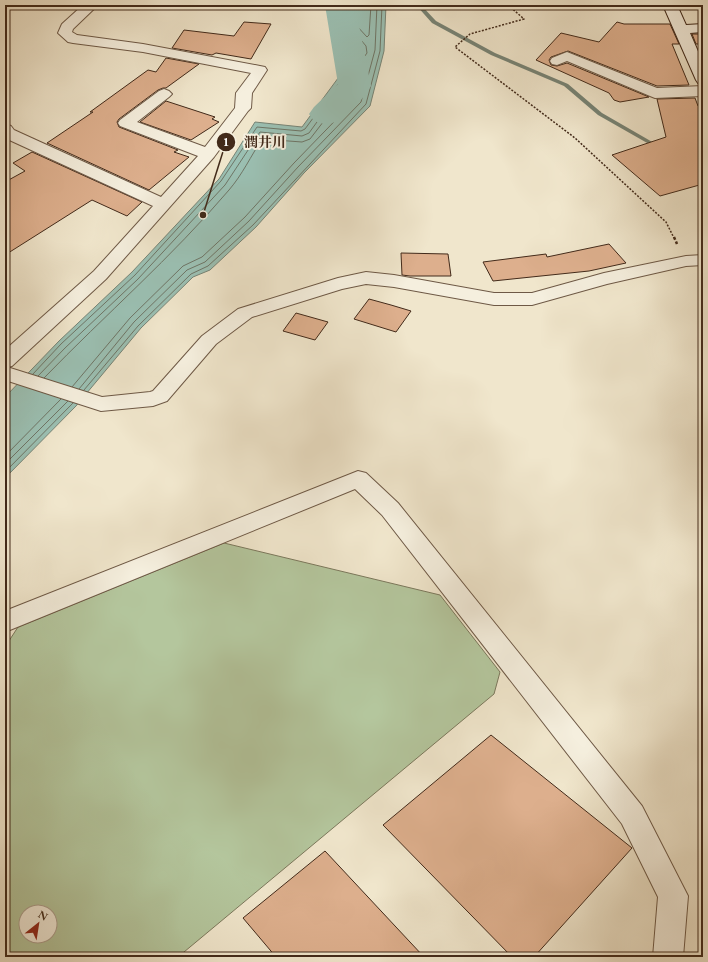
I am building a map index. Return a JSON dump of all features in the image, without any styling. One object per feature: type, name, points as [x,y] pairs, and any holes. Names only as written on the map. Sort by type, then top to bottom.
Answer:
[{"type":"street","points":[[5,361],[100,276],[164,205],[208,154],[243,108],[244,93],[260,70],[143,48],[72,39],[65,33],[67,27],[91,5]]},
{"type":"street","points":[[670,5],[703,80]]},
{"type":"street","points":[[681,30],[703,28]]},
{"type":"street","points":[[557,61],[567,56],[654,93],[703,91]]},
{"type":"street","points":[[164,94],[126,123],[208,154]]},
{"type":"street","points":[[5,129],[8,133],[164,205]]},
{"type":"street","points":[[5,373],[101,404],[153,399],[160,396],[209,340],[245,314],[338,284],[366,278],[394,281],[494,299],[532,299],[604,279],[694,260]]},
{"type":"street","points":[[5,622],[358,479],[390,509],[632,815],[673,896],[668,957]]},
{"type":"path","points":[[508,5],[524,19],[470,34],[455,47],[575,138],[666,222],[694,260]]},
{"type":"green space","points":[[224,543],[440,595],[500,672],[494,694],[178,957],[5,957],[5,647],[18,627]]},
{"type":"water","points":[[328,5],[386,5],[384,51],[370,106],[304,173],[256,227],[210,270],[193,277],[141,328],[76,406],[5,478],[5,397],[59,341],[132,272],[219,179],[255,122],[302,127],[358,51],[344,33]]},
{"type":"building","points":[[244,22],[271,24],[251,59],[216,53],[212,55],[172,48],[184,30],[234,36]]},
{"type":"building","points":[[617,22],[624,24],[670,24],[679,44],[672,44],[689,85],[657,86],[568,51],[551,57],[549,60],[551,65],[557,66],[567,63],[649,97],[620,102],[614,100],[609,93],[536,60],[561,33],[599,42]]},
{"type":"building","points":[[692,34],[703,34],[703,44],[696,44]]},
{"type":"building","points":[[166,58],[199,64],[166,88],[158,90],[117,122],[119,127],[178,150],[174,152],[189,157],[149,190],[47,143],[93,112],[90,112],[148,70],[156,72]]},
{"type":"building","points":[[695,98],[698,106],[703,106],[703,184],[660,196],[612,155],[666,137],[657,99]]},
{"type":"building","points":[[166,101],[215,117],[212,119],[219,122],[191,140],[140,122]]},
{"type":"building","points":[[32,152],[142,202],[127,216],[92,200],[5,255],[5,182],[25,171],[13,163]]},
{"type":"building","points":[[609,244],[626,263],[589,271],[493,281],[483,262],[546,254],[547,257]]},
{"type":"building","points":[[401,253],[448,254],[451,276],[402,275]]},
{"type":"building","points":[[369,299],[411,311],[396,332],[354,319]]},
{"type":"building","points":[[296,313],[328,322],[315,340],[283,331]]},
{"type":"building","points":[[491,735],[632,848],[534,957],[512,957],[383,825]]},
{"type":"building","points":[[325,851],[424,957],[276,957],[243,918]]},
{"type":"waterway","points":[[326,114],[355,86],[340,5]]},
{"type":"waterway","points":[[418,5],[434,22],[493,54],[566,85],[600,114],[658,147]]},
{"type":"place","name":"潤井川","points":[[203,215]]}]
